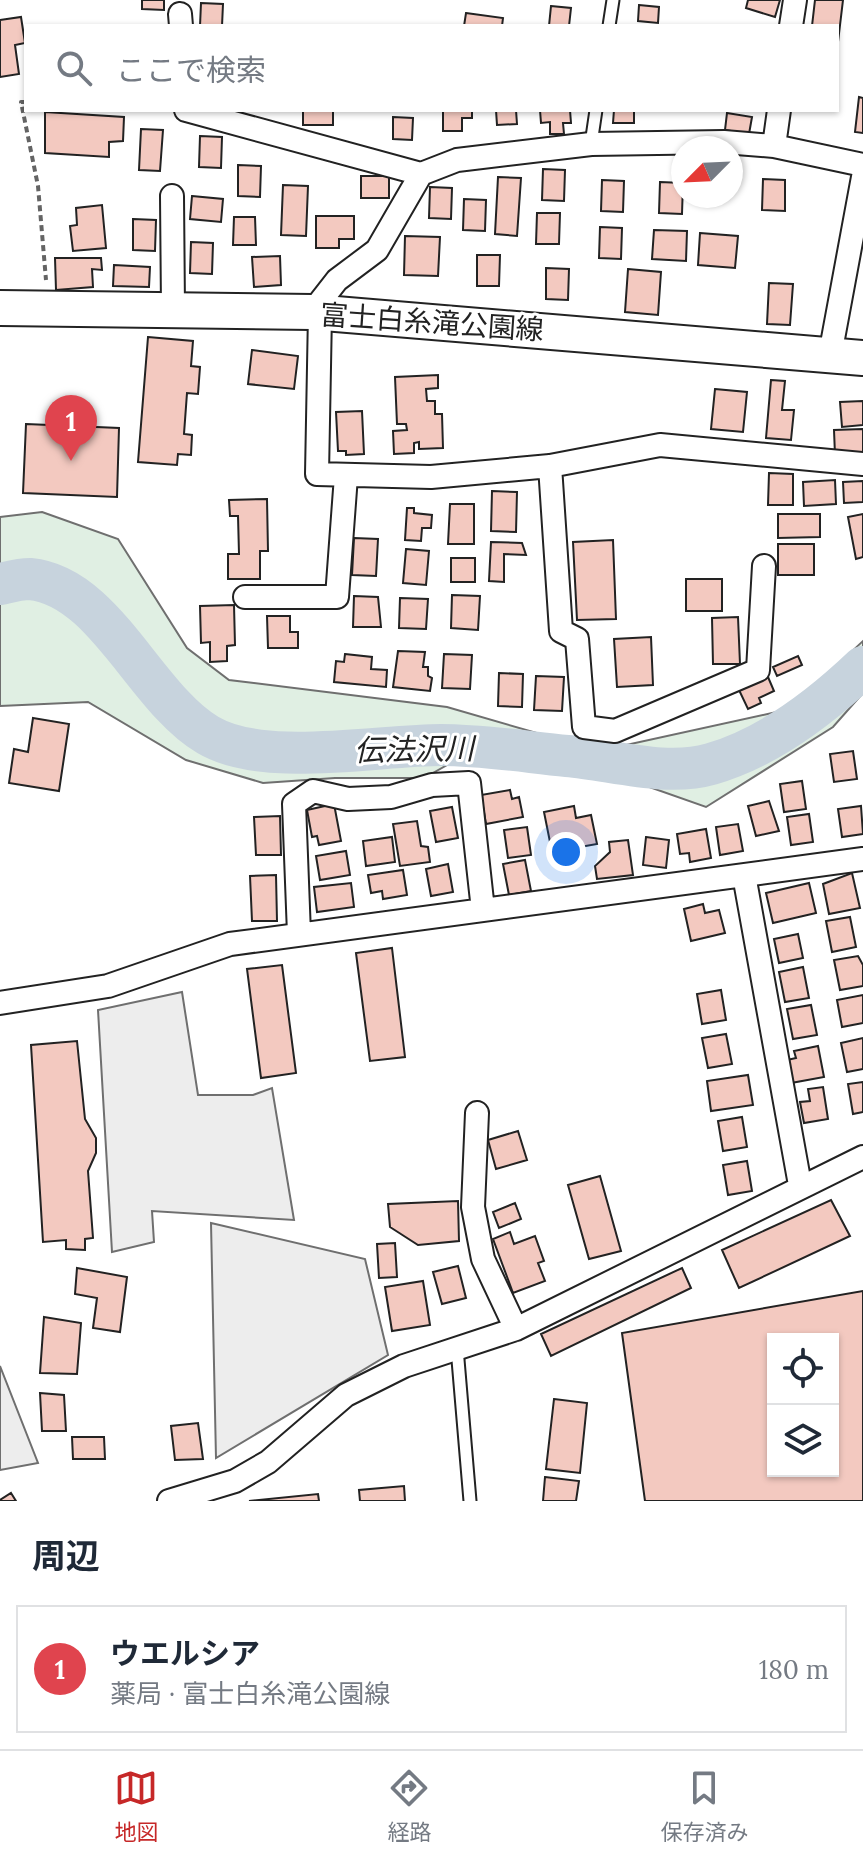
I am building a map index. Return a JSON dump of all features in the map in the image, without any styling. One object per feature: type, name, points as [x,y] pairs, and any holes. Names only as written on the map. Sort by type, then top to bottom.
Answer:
[{"type":"main road","name":"富士白糸滝公園線","points":[[0,308],[316,313],[846,356]]},
{"type":"street","points":[[791,24],[795,0]]},
{"type":"street","points":[[193,112],[421,174],[457,160],[591,144],[724,142],[774,146],[863,165]]},
{"type":"street","points":[[774,146],[779,112]]},
{"type":"street","points":[[421,174],[377,250],[337,280],[316,313],[317,474],[431,477],[550,466],[660,445],[863,464]]},
{"type":"street","points":[[846,356],[863,177]]},
{"type":"street","points":[[172,196],[173,309]]},
{"type":"street","points":[[550,466],[561,631],[577,639],[584,727],[615,731],[758,670],[764,566]]},
{"type":"street","points":[[245,597],[337,597],[346,476]]},
{"type":"street","points":[[299,934],[294,804],[313,791],[348,799],[391,797],[432,785],[469,783],[483,910]]},
{"type":"street","points":[[0,1003],[108,986],[230,944],[863,859]]},
{"type":"street","points":[[744,875],[800,1185]]},
{"type":"street","points":[[477,1113],[473,1207],[483,1259],[516,1329]]},
{"type":"street","points":[[169,1501],[235,1481],[268,1462],[346,1395],[404,1366],[516,1329],[800,1185],[863,1157]]},
{"type":"lane","points":[[609,24],[613,0]]},
{"type":"lane","points":[[591,144],[596,112]]},
{"type":"lane","points":[[457,1348],[470,1501]]},
{"type":"path","points":[[24,102],[21,102],[38,186],[49,309]]},
{"type":"green space","points":[[42,512],[118,539],[187,648],[229,680],[447,707],[540,734],[617,747],[790,709],[863,641],[863,693],[833,727],[706,807],[638,783],[550,766],[449,764],[424,778],[335,778],[263,783],[186,760],[88,702],[0,706],[0,517]]},
{"type":"shaded area","points":[[182,992],[198,1095],[253,1095],[272,1088],[294,1220],[152,1211],[154,1242],[112,1252],[98,1010]]},
{"type":"shaded area","points":[[211,1223],[365,1259],[388,1355],[216,1458]]},
{"type":"shaded area","points":[[0,1366],[38,1463],[0,1470]]},
{"type":"building","points":[[142,0],[164,0],[164,10],[142,9]]},
{"type":"building","points":[[748,0],[780,0],[775,17],[746,8]]},
{"type":"building","points":[[815,0],[843,0],[839,34],[839,24],[812,24]]},
{"type":"building","points":[[201,3],[223,4],[222,24],[200,24]]},
{"type":"building","points":[[639,5],[659,7],[658,23],[638,21]]},
{"type":"building","points":[[551,6],[571,8],[569,24],[549,24]]},
{"type":"building","points":[[466,13],[503,18],[502,24],[464,24]]},
{"type":"building","points":[[21,17],[24,43],[15,45],[19,74],[0,77],[0,20]]},
{"type":"building","points":[[859,97],[863,98],[863,133],[855,132]]},
{"type":"building","points":[[45,112],[124,117],[123,141],[109,142],[109,157],[45,153]]},
{"type":"building","points":[[303,112],[333,112],[333,125],[303,125]]},
{"type":"building","points":[[443,112],[472,112],[472,118],[462,118],[462,131],[443,131]]},
{"type":"building","points":[[496,112],[516,112],[517,124],[497,125]]},
{"type":"building","points":[[540,112],[570,112],[571,123],[563,123],[564,134],[550,134],[550,122],[541,123]]},
{"type":"building","points":[[614,112],[634,112],[634,123],[613,123]]},
{"type":"building","points":[[727,113],[752,117],[749,134],[725,130]]},
{"type":"building","points":[[393,117],[413,118],[412,140],[393,139]]},
{"type":"building","points":[[141,129],[163,130],[160,171],[139,170]]},
{"type":"building","points":[[200,136],[222,137],[221,168],[199,167]]},
{"type":"building","points":[[238,165],[261,166],[260,197],[238,196]]},
{"type":"building","points":[[543,169],[565,170],[564,201],[542,200]]},
{"type":"building","points":[[361,176],[389,176],[389,198],[361,198]]},
{"type":"building","points":[[498,177],[521,178],[517,236],[495,234]]},
{"type":"building","points":[[763,179],[785,180],[785,211],[762,210]]},
{"type":"building","points":[[602,180],[624,181],[623,212],[601,211]]},
{"type":"building","points":[[660,182],[671,182],[671,208],[682,208],[682,214],[659,213]]},
{"type":"building","points":[[283,185],[308,186],[306,236],[281,235]]},
{"type":"building","points":[[430,187],[452,188],[451,219],[429,218]]},
{"type":"building","points":[[192,196],[223,199],[221,222],[190,219]]},
{"type":"building","points":[[464,199],[486,200],[485,231],[463,230]]},
{"type":"building","points":[[102,205],[106,248],[73,251],[70,226],[77,225],[76,208]]},
{"type":"building","points":[[537,213],[560,213],[559,244],[536,244]]},
{"type":"building","points":[[316,216],[354,216],[354,239],[339,239],[339,248],[316,248]]},
{"type":"building","points":[[234,217],[255,217],[256,245],[233,245]]},
{"type":"building","points":[[133,219],[156,220],[155,251],[133,250]]},
{"type":"building","points":[[600,227],[622,228],[621,259],[599,258]]},
{"type":"building","points":[[654,230],[687,231],[686,261],[652,259]]},
{"type":"building","points":[[700,233],[738,236],[735,268],[698,265]]},
{"type":"building","points":[[405,236],[440,237],[438,276],[404,275]]},
{"type":"building","points":[[191,242],[213,243],[212,274],[190,273]]},
{"type":"building","points":[[477,255],[500,255],[499,286],[477,286]]},
{"type":"building","points":[[280,256],[281,285],[254,287],[252,257]]},
{"type":"building","points":[[55,258],[101,258],[102,270],[92,269],[93,287],[56,290]]},
{"type":"building","points":[[114,265],[150,267],[149,287],[113,286]]},
{"type":"building","points":[[546,268],[569,269],[568,300],[546,299]]},
{"type":"building","points":[[628,269],[661,272],[658,315],[625,312]]},
{"type":"building","points":[[769,283],[793,284],[790,325],[767,324]]},
{"type":"building","points":[[148,337],[193,341],[191,366],[200,367],[198,394],[187,393],[184,434],[192,435],[191,455],[178,454],[177,465],[138,462]]},
{"type":"building","points":[[252,350],[298,356],[294,389],[248,384]]},
{"type":"building","points":[[438,375],[438,388],[426,389],[427,401],[435,401],[435,414],[442,414],[443,448],[419,449],[419,442],[414,443],[414,453],[394,454],[393,431],[407,430],[406,424],[397,424],[395,377]]},
{"type":"building","points":[[771,380],[785,381],[782,410],[794,410],[791,440],[766,438]]},
{"type":"building","points":[[715,389],[747,392],[743,432],[711,429]]},
{"type":"building","points":[[863,401],[863,425],[842,427],[840,402]]},
{"type":"building","points":[[362,411],[364,454],[346,455],[346,451],[338,451],[336,412]]},
{"type":"building","points":[[26,424],[119,428],[117,497],[23,493]]},
{"type":"building","points":[[863,429],[863,453],[835,455],[834,430]]},
{"type":"building","points":[[769,473],[793,474],[793,505],[768,505]]},
{"type":"building","points":[[835,480],[836,504],[804,506],[803,482]]},
{"type":"building","points":[[863,481],[863,502],[844,503],[843,482]]},
{"type":"building","points":[[492,491],[517,492],[516,532],[491,531]]},
{"type":"building","points":[[267,499],[268,551],[260,551],[260,579],[228,579],[228,554],[239,554],[238,516],[230,516],[229,500]]},
{"type":"building","points":[[450,504],[474,504],[474,544],[448,544]]},
{"type":"building","points":[[407,508],[414,508],[414,513],[432,515],[431,528],[422,528],[421,541],[405,540]]},
{"type":"building","points":[[778,514],[820,514],[820,537],[778,538]]},
{"type":"building","points":[[863,514],[863,557],[856,559],[848,517]]},
{"type":"building","points":[[354,538],[378,539],[376,576],[352,575]]},
{"type":"building","points":[[613,540],[616,619],[577,620],[573,542]]},
{"type":"building","points":[[491,542],[522,543],[526,555],[504,554],[504,582],[489,581]]},
{"type":"building","points":[[778,544],[814,544],[814,575],[778,575]]},
{"type":"building","points":[[406,549],[429,551],[426,585],[403,583]]},
{"type":"building","points":[[451,558],[475,558],[475,582],[451,582]]},
{"type":"building","points":[[686,579],[722,579],[722,611],[686,611]]},
{"type":"building","points":[[452,595],[480,596],[478,630],[451,628]]},
{"type":"building","points":[[354,596],[378,597],[381,627],[353,627]]},
{"type":"building","points":[[400,598],[428,599],[426,629],[399,628]]},
{"type":"building","points":[[234,605],[235,645],[227,646],[227,661],[210,662],[210,642],[201,643],[200,606]]},
{"type":"building","points":[[267,616],[290,616],[290,632],[298,632],[298,648],[268,648]]},
{"type":"building","points":[[738,617],[740,664],[713,664],[712,618]]},
{"type":"building","points":[[651,637],[653,685],[617,687],[614,639]]},
{"type":"building","points":[[398,651],[425,652],[423,667],[428,667],[428,676],[432,678],[430,691],[393,687]]},
{"type":"building","points":[[345,654],[372,657],[371,669],[387,670],[386,687],[334,682],[336,661],[344,662]]},
{"type":"building","points":[[444,654],[472,655],[470,689],[442,688]]},
{"type":"building","points":[[798,656],[802,665],[777,676],[773,667]]},
{"type":"building","points":[[499,673],[523,674],[522,707],[498,706]]},
{"type":"building","points":[[536,676],[564,677],[562,711],[534,710]]},
{"type":"building","points":[[768,677],[774,691],[759,698],[761,703],[748,709],[739,690]]},
{"type":"building","points":[[33,718],[69,724],[59,791],[9,783],[14,749],[28,752]]},
{"type":"building","points":[[853,751],[857,779],[834,782],[830,754]]},
{"type":"building","points":[[802,781],[806,809],[784,812],[780,784]]},
{"type":"building","points":[[510,790],[512,799],[519,797],[523,817],[486,824],[481,795]]},
{"type":"building","points":[[769,801],[779,831],[756,836],[748,806]]},
{"type":"building","points":[[334,804],[341,841],[319,845],[317,836],[312,837],[307,810]]},
{"type":"building","points":[[574,806],[576,818],[591,815],[597,844],[552,852],[544,812]]},
{"type":"building","points":[[861,806],[863,834],[842,837],[838,809]]},
{"type":"building","points":[[452,807],[458,838],[436,842],[430,811]]},
{"type":"building","points":[[809,814],[813,842],[791,845],[787,817]]},
{"type":"building","points":[[280,816],[281,855],[256,855],[254,817]]},
{"type":"building","points":[[417,821],[421,846],[428,847],[430,862],[400,866],[393,824]]},
{"type":"building","points":[[738,824],[743,851],[720,855],[716,827]]},
{"type":"building","points":[[527,827],[531,855],[508,858],[504,830]]},
{"type":"building","points":[[706,829],[711,858],[690,862],[689,853],[680,854],[677,834]]},
{"type":"building","points":[[392,837],[395,862],[366,866],[363,841]]},
{"type":"building","points":[[646,837],[669,840],[666,868],[643,865]]},
{"type":"building","points":[[628,840],[633,875],[597,879],[595,866],[610,852],[609,842]]},
{"type":"building","points":[[346,851],[350,875],[320,880],[316,856]]},
{"type":"building","points":[[525,860],[531,891],[509,895],[503,864]]},
{"type":"building","points":[[448,864],[453,892],[431,896],[426,869]]},
{"type":"building","points":[[403,870],[407,895],[383,899],[382,891],[371,893],[368,875]]},
{"type":"building","points":[[852,873],[860,908],[829,914],[823,884]]},
{"type":"building","points":[[276,875],[277,921],[252,921],[250,876]]},
{"type":"building","points":[[351,883],[354,907],[317,912],[314,887]]},
{"type":"building","points":[[809,883],[816,913],[773,923],[766,893]]},
{"type":"building","points":[[703,904],[705,913],[719,910],[725,933],[691,941],[684,909]]},
{"type":"building","points":[[850,917],[856,947],[832,952],[826,921]]},
{"type":"building","points":[[798,934],[803,958],[779,963],[774,939]]},
{"type":"building","points":[[392,948],[405,1057],[370,1061],[356,953]]},
{"type":"building","points":[[858,956],[863,965],[863,986],[840,990],[834,960]]},
{"type":"building","points":[[282,965],[296,1073],[261,1078],[247,969]]},
{"type":"building","points":[[803,967],[809,998],[785,1002],[779,972]]},
{"type":"building","points":[[721,990],[726,1020],[702,1024],[697,994]]},
{"type":"building","points":[[863,995],[863,1023],[842,1027],[837,1000]]},
{"type":"building","points":[[811,1005],[817,1035],[793,1039],[787,1009]]},
{"type":"building","points":[[726,1034],[732,1064],[708,1068],[702,1038]]},
{"type":"building","points":[[863,1038],[863,1069],[847,1072],[841,1043]]},
{"type":"building","points":[[77,1041],[85,1119],[96,1138],[96,1153],[88,1171],[93,1238],[85,1239],[85,1250],[66,1249],[66,1240],[43,1242],[31,1045]]},
{"type":"building","points":[[818,1046],[824,1077],[791,1083],[787,1060],[796,1058],[794,1051]]},
{"type":"building","points":[[748,1075],[753,1105],[711,1111],[707,1081]]},
{"type":"building","points":[[863,1082],[863,1112],[853,1114],[848,1084]]},
{"type":"building","points":[[823,1087],[828,1119],[804,1123],[800,1102],[810,1101],[808,1089]]},
{"type":"building","points":[[742,1117],[747,1147],[723,1151],[718,1121]]},
{"type":"building","points":[[518,1131],[527,1160],[496,1169],[488,1140]]},
{"type":"building","points":[[747,1161],[752,1191],[728,1195],[723,1165]]},
{"type":"building","points":[[600,1176],[621,1251],[589,1259],[568,1185]]},
{"type":"building","points":[[831,1200],[850,1236],[739,1288],[722,1250]]},
{"type":"building","points":[[458,1201],[459,1241],[418,1245],[390,1227],[388,1204]]},
{"type":"building","points":[[515,1203],[521,1219],[499,1228],[493,1212]]},
{"type":"building","points":[[510,1232],[514,1244],[535,1236],[544,1261],[538,1263],[545,1281],[513,1293],[493,1239]]},
{"type":"building","points":[[395,1243],[397,1277],[379,1278],[377,1244]]},
{"type":"building","points":[[458,1266],[466,1298],[442,1304],[433,1272]]},
{"type":"building","points":[[77,1268],[127,1277],[120,1332],[93,1328],[97,1298],[75,1294]]},
{"type":"building","points":[[682,1268],[691,1288],[551,1356],[541,1334]]},
{"type":"building","points":[[423,1281],[430,1325],[392,1331],[385,1287]]},
{"type":"building","points":[[863,1291],[863,1501],[645,1501],[622,1333]]},
{"type":"building","points":[[44,1317],[81,1323],[77,1374],[40,1373]]},
{"type":"building","points":[[40,1393],[64,1395],[66,1431],[42,1431]]},
{"type":"building","points":[[554,1399],[587,1403],[580,1473],[546,1469]]},
{"type":"building","points":[[198,1423],[203,1459],[175,1460],[171,1426]]},
{"type":"building","points":[[72,1437],[104,1437],[105,1459],[73,1459]]},
{"type":"building","points":[[545,1477],[579,1481],[576,1501],[543,1501]]},
{"type":"building","points":[[404,1486],[405,1501],[360,1501],[359,1490]]},
{"type":"building","points":[[11,1493],[16,1501],[0,1501],[0,1500]]},
{"type":"building","points":[[318,1494],[319,1501],[249,1501]]},
{"type":"waterway","name":"伝法沢川","points":[[0,584],[30,579],[57,586],[81,601],[103,622],[164,696],[185,718],[208,735],[231,745],[289,753],[457,745],[658,768],[694,768],[732,757],[773,737],[812,711],[863,667]]},
{"type":"place","name":"ウエルシア","points":[[71,461]]}]
